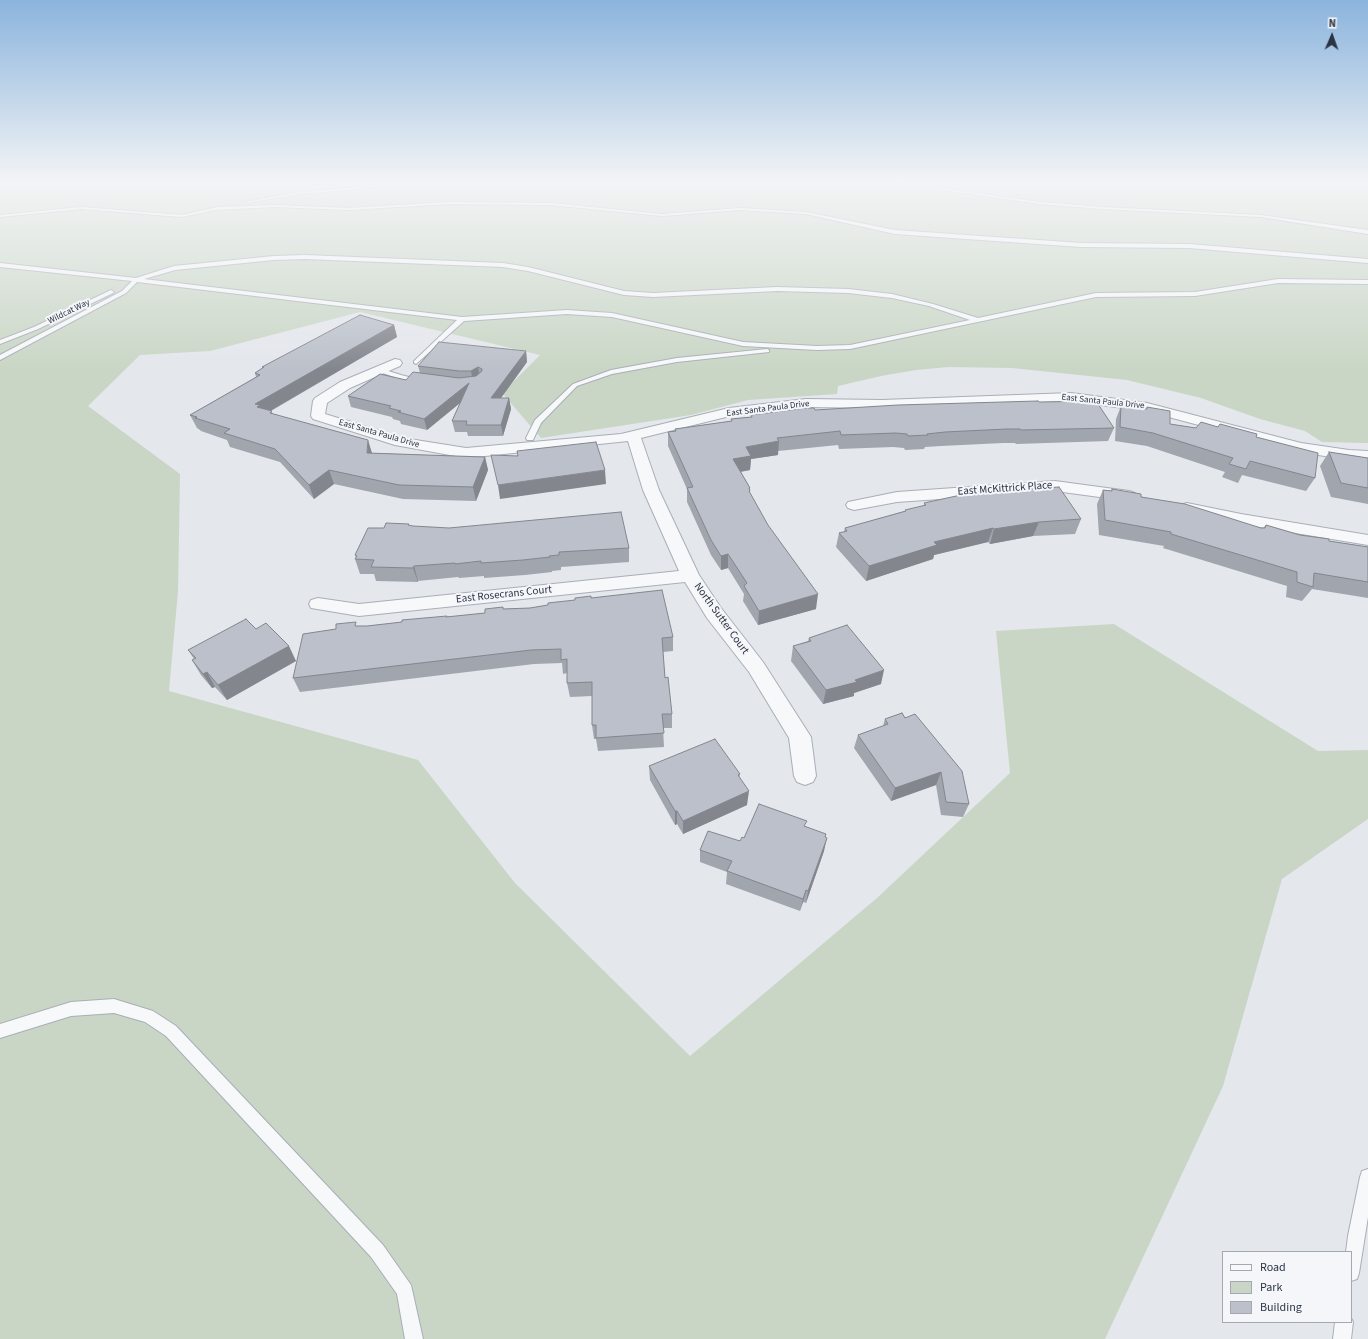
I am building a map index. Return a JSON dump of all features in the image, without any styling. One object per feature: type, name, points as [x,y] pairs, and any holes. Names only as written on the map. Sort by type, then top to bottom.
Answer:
[{"type":"street","name":"East Santa Paula Drive","points":[[395,363],[345,385],[320,400],[318,416],[400,442],[466,453],[543,446],[633,435],[730,412],[806,403],[882,404],[1071,397],[1147,407],[1300,446],[1349,455],[1368,456]]},
{"type":"street","name":"North Sutter Court","points":[[633,435],[651,490],[690,576],[714,613],[756,667],[800,737],[805,776]]},
{"type":"street","name":"East McKittrick Place","points":[[854,505],[897,497],[1055,486],[1122,494],[1144,499]]},
{"type":"street","points":[[1174,505],[1241,519],[1368,540]]},
{"type":"street","name":"East Rosecrans Court","points":[[318,604],[359,610],[690,576]]},
{"type":"lane","points":[[1073,244],[1189,246],[1368,261]]},
{"type":"lane","name":"Wildcat Way","points":[[0,342],[36,328],[136,280],[174,268],[274,258],[305,257],[503,265],[528,269],[624,293],[653,294],[777,289],[848,291],[892,296],[931,305],[978,320]]},
{"type":"lane","points":[[0,265],[462,319],[567,312],[612,315],[743,344],[799,348]]},
{"type":"lane","points":[[0,358],[124,292],[136,280]]},
{"type":"lane","points":[[530,438],[538,422],[575,384],[611,372],[677,360],[799,348],[850,347],[1096,295],[1195,294],[1278,281],[1368,282]]},
{"type":"lane","points":[[416,362],[462,319]]},
{"type":"lane","points":[[379,370],[399,377],[430,382]]},
{"type":"lane","points":[[0,1031],[71,1009],[114,1006],[148,1016],[171,1031],[377,1251],[406,1291],[414,1339]]},
{"type":"lane","points":[[1352,1266],[1356,1236],[1368,1177]]},
{"type":"lane","points":[[1342,1339],[1344,1323]]},
{"type":"green space","points":[[0,244],[1368,244],[1368,443],[1322,442],[1305,431],[1260,419],[1201,398],[1127,380],[1012,368],[948,367],[916,370],[881,376],[838,386],[837,394],[748,400],[691,415],[541,438],[502,393],[540,355],[360,312],[210,351],[140,355],[88,406],[180,474],[178,591],[169,691],[418,760],[515,883],[690,1056],[877,898],[1010,773],[996,631],[1114,624],[1318,751],[1368,750],[1368,819],[1282,879],[1223,1086],[1105,1339],[0,1339]]},
{"type":"building","points":[[360,315],[394,325],[255,404],[260,405],[257,407],[272,411],[270,413],[368,440],[367,453],[485,457],[473,487],[399,485],[329,470],[309,485],[275,449],[224,433],[230,429],[190,415],[260,375],[255,373],[264,367],[262,367]]},
{"type":"building","points":[[439,342],[526,351],[491,398],[509,398],[501,425],[466,425],[467,421],[452,421],[469,383],[424,419],[398,412],[401,411],[389,408],[391,406],[348,396],[380,374],[406,380],[413,372],[459,378],[476,376],[482,371],[482,369],[478,367],[471,371],[459,371],[418,366]]},
{"type":"building","points":[[1096,401],[1114,428],[1007,429],[945,432],[908,436],[907,434],[896,433],[841,435],[840,431],[777,438],[779,441],[746,447],[751,456],[733,459],[750,488],[749,491],[768,525],[818,594],[759,611],[744,586],[747,583],[728,554],[721,556],[711,540],[687,488],[693,487],[668,432],[676,431],[675,429],[732,421],[731,419],[752,417],[751,415],[806,408],[814,408],[815,410],[898,405]]},
{"type":"building","points":[[1121,406],[1147,409],[1147,407],[1170,411],[1170,424],[1196,428],[1201,422],[1218,427],[1220,424],[1257,434],[1256,437],[1318,453],[1315,478],[1250,461],[1246,469],[1229,464],[1233,458],[1153,433],[1120,427]]},
{"type":"building","points":[[596,442],[605,470],[498,485],[491,455],[518,456],[517,451]]},
{"type":"building","points":[[1329,452],[1368,458],[1368,488],[1341,483]]},
{"type":"building","points":[[1059,487],[1081,519],[1039,522],[993,528],[934,542],[937,545],[869,566],[839,533],[847,531],[845,528],[926,505],[924,503],[984,490],[985,492]]},
{"type":"building","points":[[1112,489],[1141,494],[1141,497],[1185,504],[1261,528],[1265,528],[1266,525],[1300,535],[1368,547],[1368,582],[1314,573],[1313,587],[1297,582],[1297,572],[1171,534],[1171,532],[1105,520],[1103,490],[1112,491]]},
{"type":"building","points":[[621,512],[629,548],[559,552],[559,555],[549,556],[550,557],[523,560],[481,563],[481,561],[414,566],[413,568],[371,567],[374,560],[355,559],[357,556],[355,555],[368,528],[384,528],[386,523],[449,528]]},
{"type":"building","points":[[662,590],[673,637],[662,638],[665,678],[668,677],[672,714],[662,714],[664,733],[596,738],[596,725],[592,725],[592,682],[567,683],[567,659],[561,660],[561,649],[531,650],[293,678],[303,634],[336,629],[336,624],[356,622],[355,626],[367,626],[402,622],[402,620],[485,613],[485,609],[503,607],[503,609],[530,608],[548,605],[548,603],[575,600],[575,598],[591,596],[591,598]]},
{"type":"building","points":[[246,619],[256,629],[266,623],[289,646],[218,685],[207,672],[203,674],[192,660],[196,658],[188,650]]},
{"type":"building","points":[[847,625],[884,670],[855,680],[857,682],[826,690],[793,646],[811,641],[809,638]]},
{"type":"building","points":[[902,713],[905,718],[915,714],[962,771],[969,804],[946,802],[941,772],[895,788],[858,735],[888,724],[885,719]]},
{"type":"building","points":[[715,739],[740,774],[738,775],[749,791],[683,821],[677,811],[675,811],[649,766]]},
{"type":"building","points":[[759,804],[807,821],[804,826],[826,834],[825,837],[827,838],[808,891],[806,890],[803,899],[727,871],[732,861],[700,850],[708,831],[740,841],[742,837],[744,838]]}]
